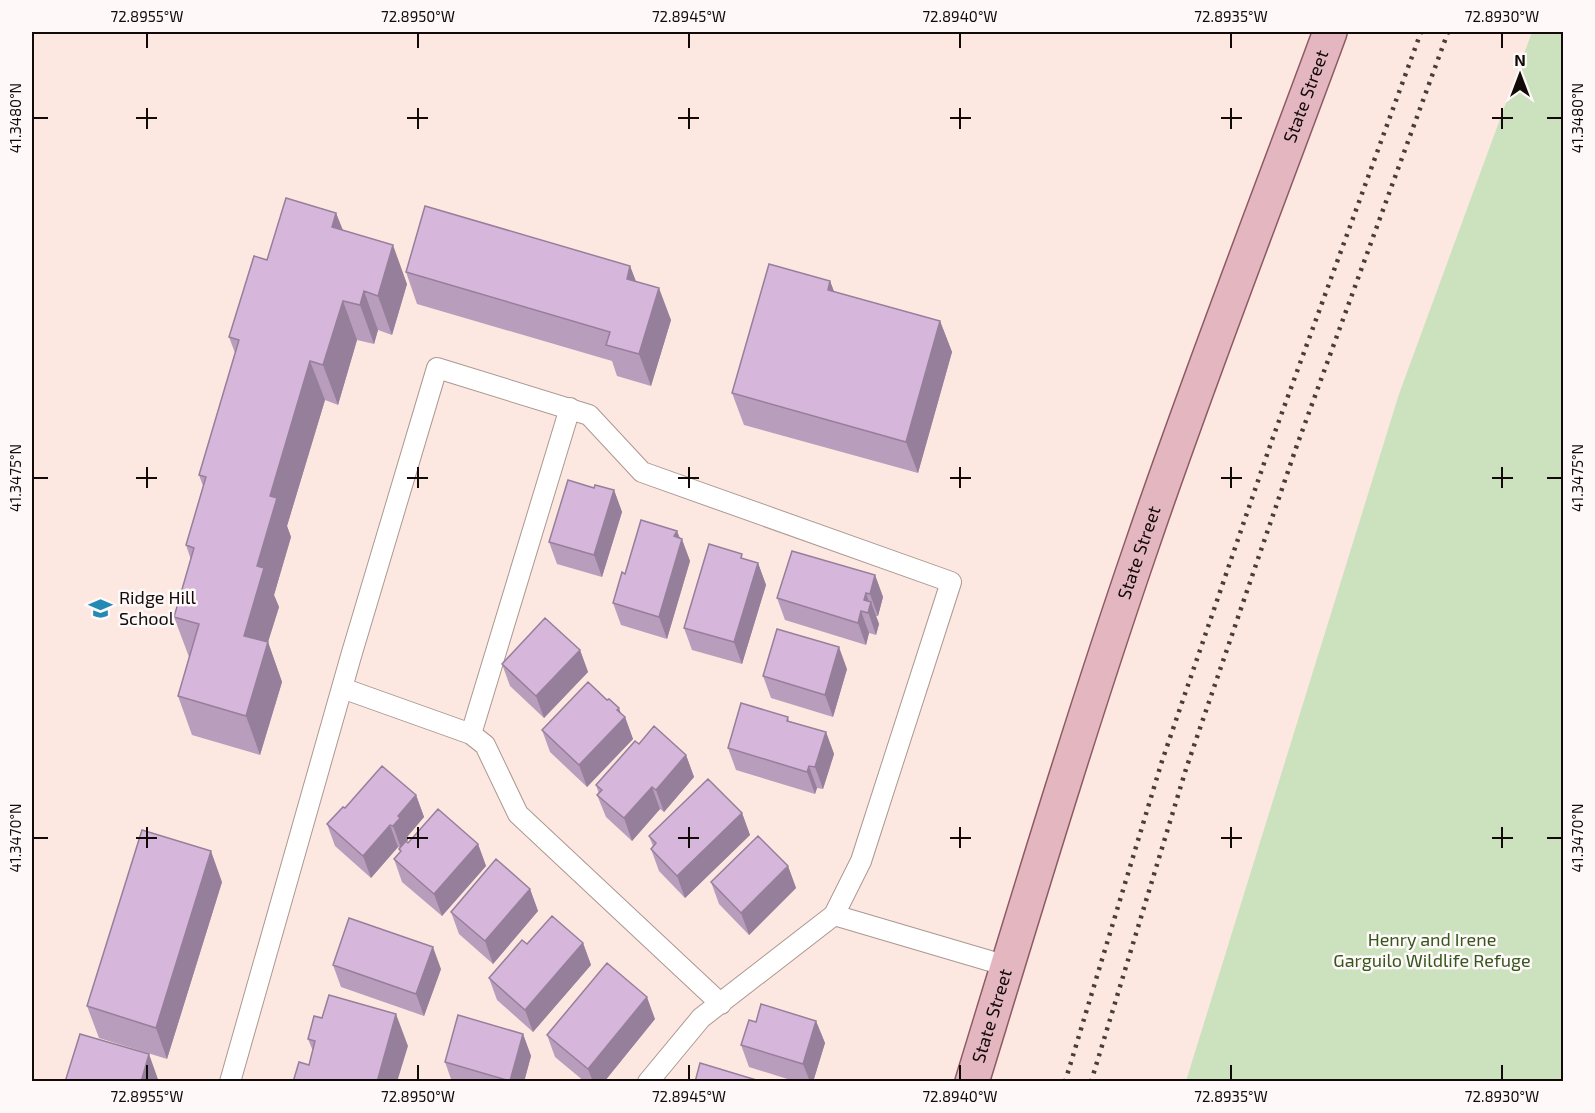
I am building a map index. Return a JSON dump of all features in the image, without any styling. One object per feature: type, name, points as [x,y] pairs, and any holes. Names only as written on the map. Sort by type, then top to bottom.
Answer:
[{"type":"main road","name":"State Street","points":[[972,1082],[1072,756],[1142,545],[1220,325],[1330,32]]},
{"type":"lane","points":[[230,1082],[342,688],[437,368],[589,415],[642,472],[951,582],[861,861],[834,915],[701,1018],[648,1082]]},
{"type":"lane","points":[[471,734],[570,408]]},
{"type":"lane","points":[[342,688],[471,734],[485,745],[518,814],[721,1004]]},
{"type":"lane","points":[[834,915],[1007,966]]},
{"type":"green space","name":"Henry and Irene Garguilo Wildlife Refuge","points":[[1532,32],[1564,32],[1563,1081],[1186,1081],[1399,394]]},
{"type":"building","points":[[286,198],[336,213],[332,227],[393,245],[378,296],[364,291],[360,305],[343,301],[323,365],[310,361],[270,496],[277,498],[257,566],[264,568],[244,636],[268,642],[246,716],[178,696],[199,624],[174,617],[194,548],[186,545],[206,477],[199,475],[239,340],[229,337],[254,256],[267,260]]},
{"type":"building","points":[[425,206],[630,266],[627,279],[659,288],[639,354],[606,345],[610,332],[406,272]]},
{"type":"building","points":[[769,264],[830,281],[828,290],[940,321],[906,442],[732,393]]},
{"type":"building","points":[[568,480],[594,488],[595,485],[614,490],[594,555],[549,542]]},
{"type":"building","points":[[641,520],[677,531],[674,536],[682,539],[659,617],[613,603],[622,572],[625,574]]},
{"type":"building","points":[[709,544],[742,554],[741,558],[758,563],[734,642],[684,628]]},
{"type":"building","points":[[792,551],[875,575],[870,594],[866,593],[864,600],[871,602],[868,613],[861,611],[858,623],[777,598]]},
{"type":"building","points":[[545,618],[580,650],[536,696],[502,664]]},
{"type":"building","points":[[777,629],[839,647],[825,695],[763,676]]},
{"type":"building","points":[[588,682],[619,708],[617,710],[625,717],[579,765],[542,730]]},
{"type":"building","points":[[741,703],[788,717],[787,721],[826,732],[815,767],[809,766],[807,772],[728,748]]},
{"type":"building","points":[[654,726],[686,755],[656,790],[652,787],[624,818],[597,795],[602,790],[596,785],[635,741],[639,744]]},
{"type":"building","points":[[382,766],[416,795],[398,816],[400,818],[393,826],[390,825],[363,856],[327,824],[343,807],[345,808]]},
{"type":"building","points":[[708,779],[742,813],[677,876],[651,849],[656,843],[649,836]]},
{"type":"building","points":[[438,809],[478,844],[434,894],[394,859],[406,841],[408,843]]},
{"type":"building","points":[[142,830],[211,851],[156,1028],[87,1006]]},
{"type":"building","points":[[758,836],[788,866],[741,913],[711,882]]},
{"type":"building","points":[[496,859],[530,889],[485,941],[451,912]]},
{"type":"building","points":[[552,916],[583,943],[525,1010],[489,978],[522,940],[527,944]]},
{"type":"building","points":[[349,918],[433,947],[416,994],[333,965]]},
{"type":"building","points":[[607,963],[647,997],[588,1069],[547,1035]]},
{"type":"building","points":[[329,995],[396,1014],[377,1082],[293,1082],[299,1062],[309,1065],[315,1041],[308,1039],[314,1016],[322,1018]]},
{"type":"building","points":[[761,1004],[816,1021],[803,1064],[741,1045],[749,1020],[756,1022]]},
{"type":"building","points":[[458,1015],[523,1034],[510,1081],[445,1062]]},
{"type":"building","points":[[80,1034],[149,1054],[141,1082],[65,1082]]},
{"type":"building","points":[[700,1063],[763,1082],[695,1082]]},
{"type":"railway","points":[[1065,1082],[1162,761],[1272,440],[1421,32]]},
{"type":"railway","points":[[1091,1082],[1186,769],[1296,448],[1448,32]]},
{"type":"place","name":"Ridge Hill School","points":[[101,608]]}]
